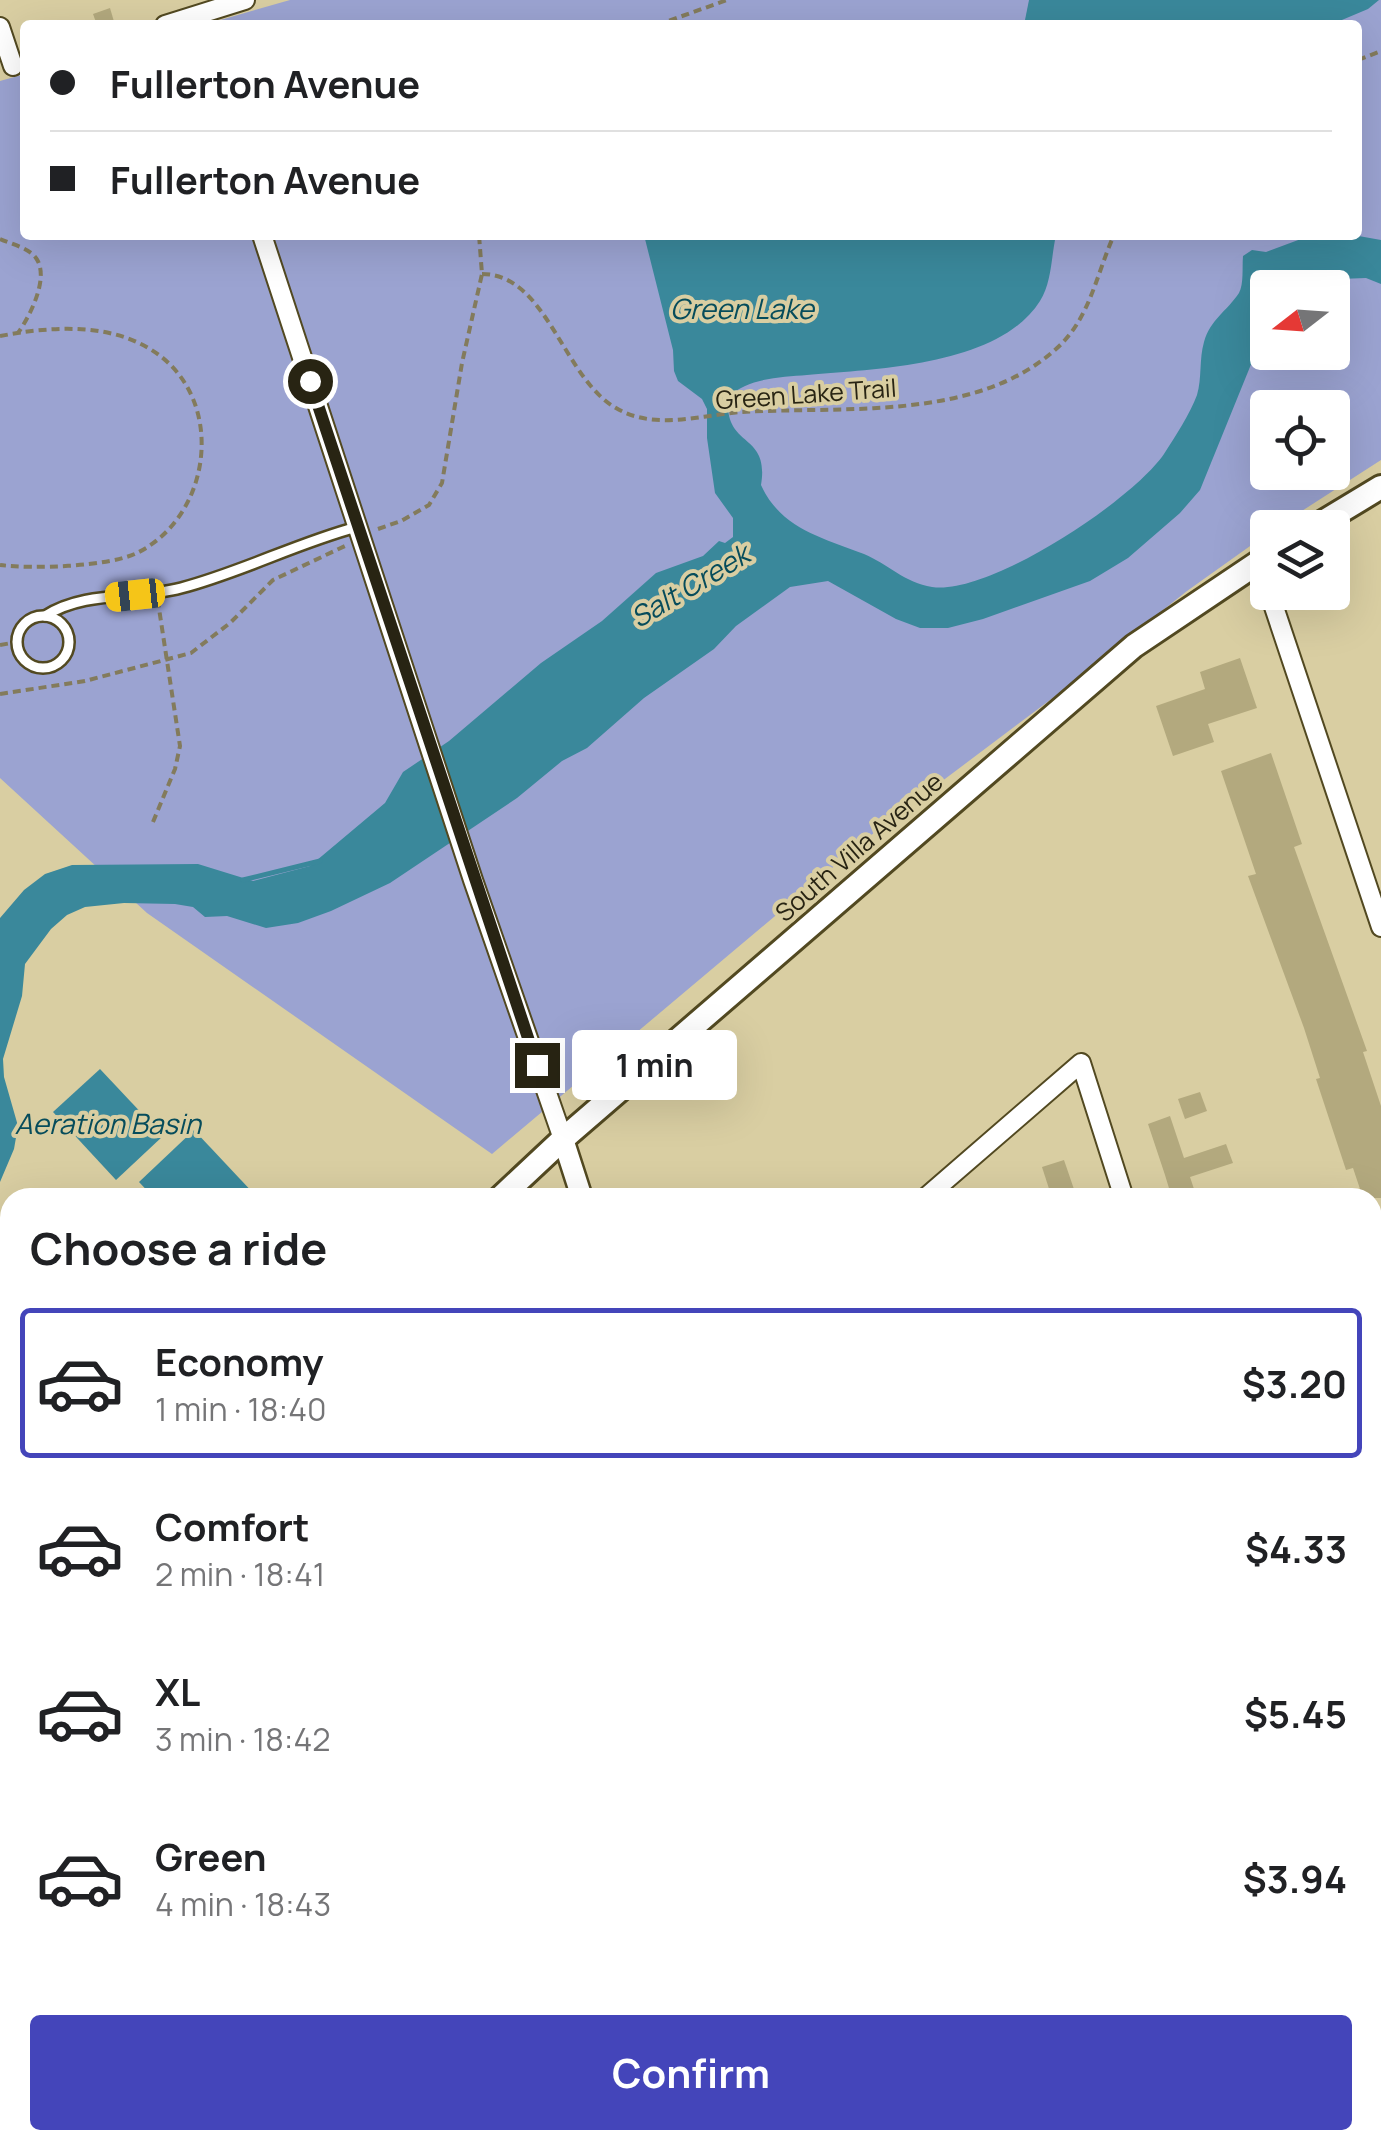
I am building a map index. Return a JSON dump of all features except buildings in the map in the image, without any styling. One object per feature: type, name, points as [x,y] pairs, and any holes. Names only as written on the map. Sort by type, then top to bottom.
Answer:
[{"type":"main road","points":[[1343,510],[1381,487]]},
{"type":"main road","name":"South Villa Avenue","points":[[511,1188],[1134,646],[1250,568]]},
{"type":"street","points":[[198,20],[245,0]]},
{"type":"street","points":[[0,27],[13,66]]},
{"type":"street","points":[[264,240],[473,880],[579,1188]]},
{"type":"street","points":[[1275,610],[1381,927]]},
{"type":"street","points":[[937,1188],[1081,1063],[1121,1188]]},
{"type":"lane","points":[[45,616],[61,622],[69,646],[61,661],[46,668],[29,664],[23,658],[19,633],[29,620],[69,603],[156,593],[242,570],[294,546],[359,532]]},
{"type":"path","points":[[671,20],[727,0]]},
{"type":"path","points":[[0,239],[30,252],[39,264],[40,282],[18,333]]},
{"type":"path","points":[[0,694],[68,685],[192,653],[273,580],[359,532],[416,514],[438,496],[482,274],[479,240]]},
{"type":"path","name":"Green Lake Trail","points":[[482,274],[505,276],[526,293],[584,379],[606,402],[636,417],[680,421],[730,414],[929,402],[976,390],[1025,370],[1056,348],[1082,318],[1112,240]]},
{"type":"path","points":[[0,336],[70,328],[108,333],[150,349],[176,372],[196,409],[202,442],[197,484],[182,514],[162,535],[136,553],[34,568],[0,565]]},
{"type":"path","points":[[152,822],[179,756],[156,593]]},
{"type":"path","points":[[0,645],[18,642]]},
{"type":"shaded area","points":[[290,0],[1381,0],[1381,460],[1350,480],[1350,390],[1250,390],[1250,490],[1334,490],[1303,510],[1250,510],[1250,546],[881,827],[492,1154],[147,913],[0,778],[0,81],[20,75],[20,240],[1362,240],[1362,20],[220,20]]},
{"type":"water","points":[[1029,0],[1379,0],[1342,20],[1025,20]]},
{"type":"water","name":"Green Lake","points":[[1362,237],[1381,240],[1381,284],[1366,278],[1350,279],[1350,270],[1250,270],[1250,367],[1200,490],[1128,558],[1090,581],[948,628],[920,628],[896,619],[828,581],[790,587],[736,626],[714,649],[644,698],[587,748],[562,761],[517,798],[390,883],[331,911],[298,923],[266,928],[227,916],[205,917],[193,907],[175,904],[124,903],[85,907],[67,915],[51,929],[25,964],[22,996],[3,1059],[18,1126],[14,1149],[0,1182],[0,918],[24,890],[45,874],[72,865],[198,864],[253,881],[310,866],[385,803],[403,772],[449,741],[541,663],[602,621],[656,573],[703,556],[719,541],[725,543],[733,537],[733,518],[715,493],[707,409],[702,399],[678,381],[673,350],[645,240],[1055,240],[1049,278],[1040,301],[1021,323],[996,339],[934,360],[765,380],[728,397],[733,426],[759,456],[761,485],[769,500],[792,522],[873,558],[913,582],[932,587],[957,586],[987,577],[1057,542],[1147,474],[1164,454],[1194,402],[1204,342],[1239,293],[1243,256],[1252,250],[1266,252],[1298,240],[1362,240]]},
{"type":"water","name":"Aeration Basin","points":[[100,1069],[163,1136],[116,1180],[53,1112]]},
{"type":"water","name":"Aeration Basin","points":[[194,1130],[249,1188],[145,1188],[139,1182]]},
{"type":"waterway","name":"Salt Creek","points":[[243,880],[320,861]]},
{"type":"route","points":[[310,381],[537,1065]]}]
